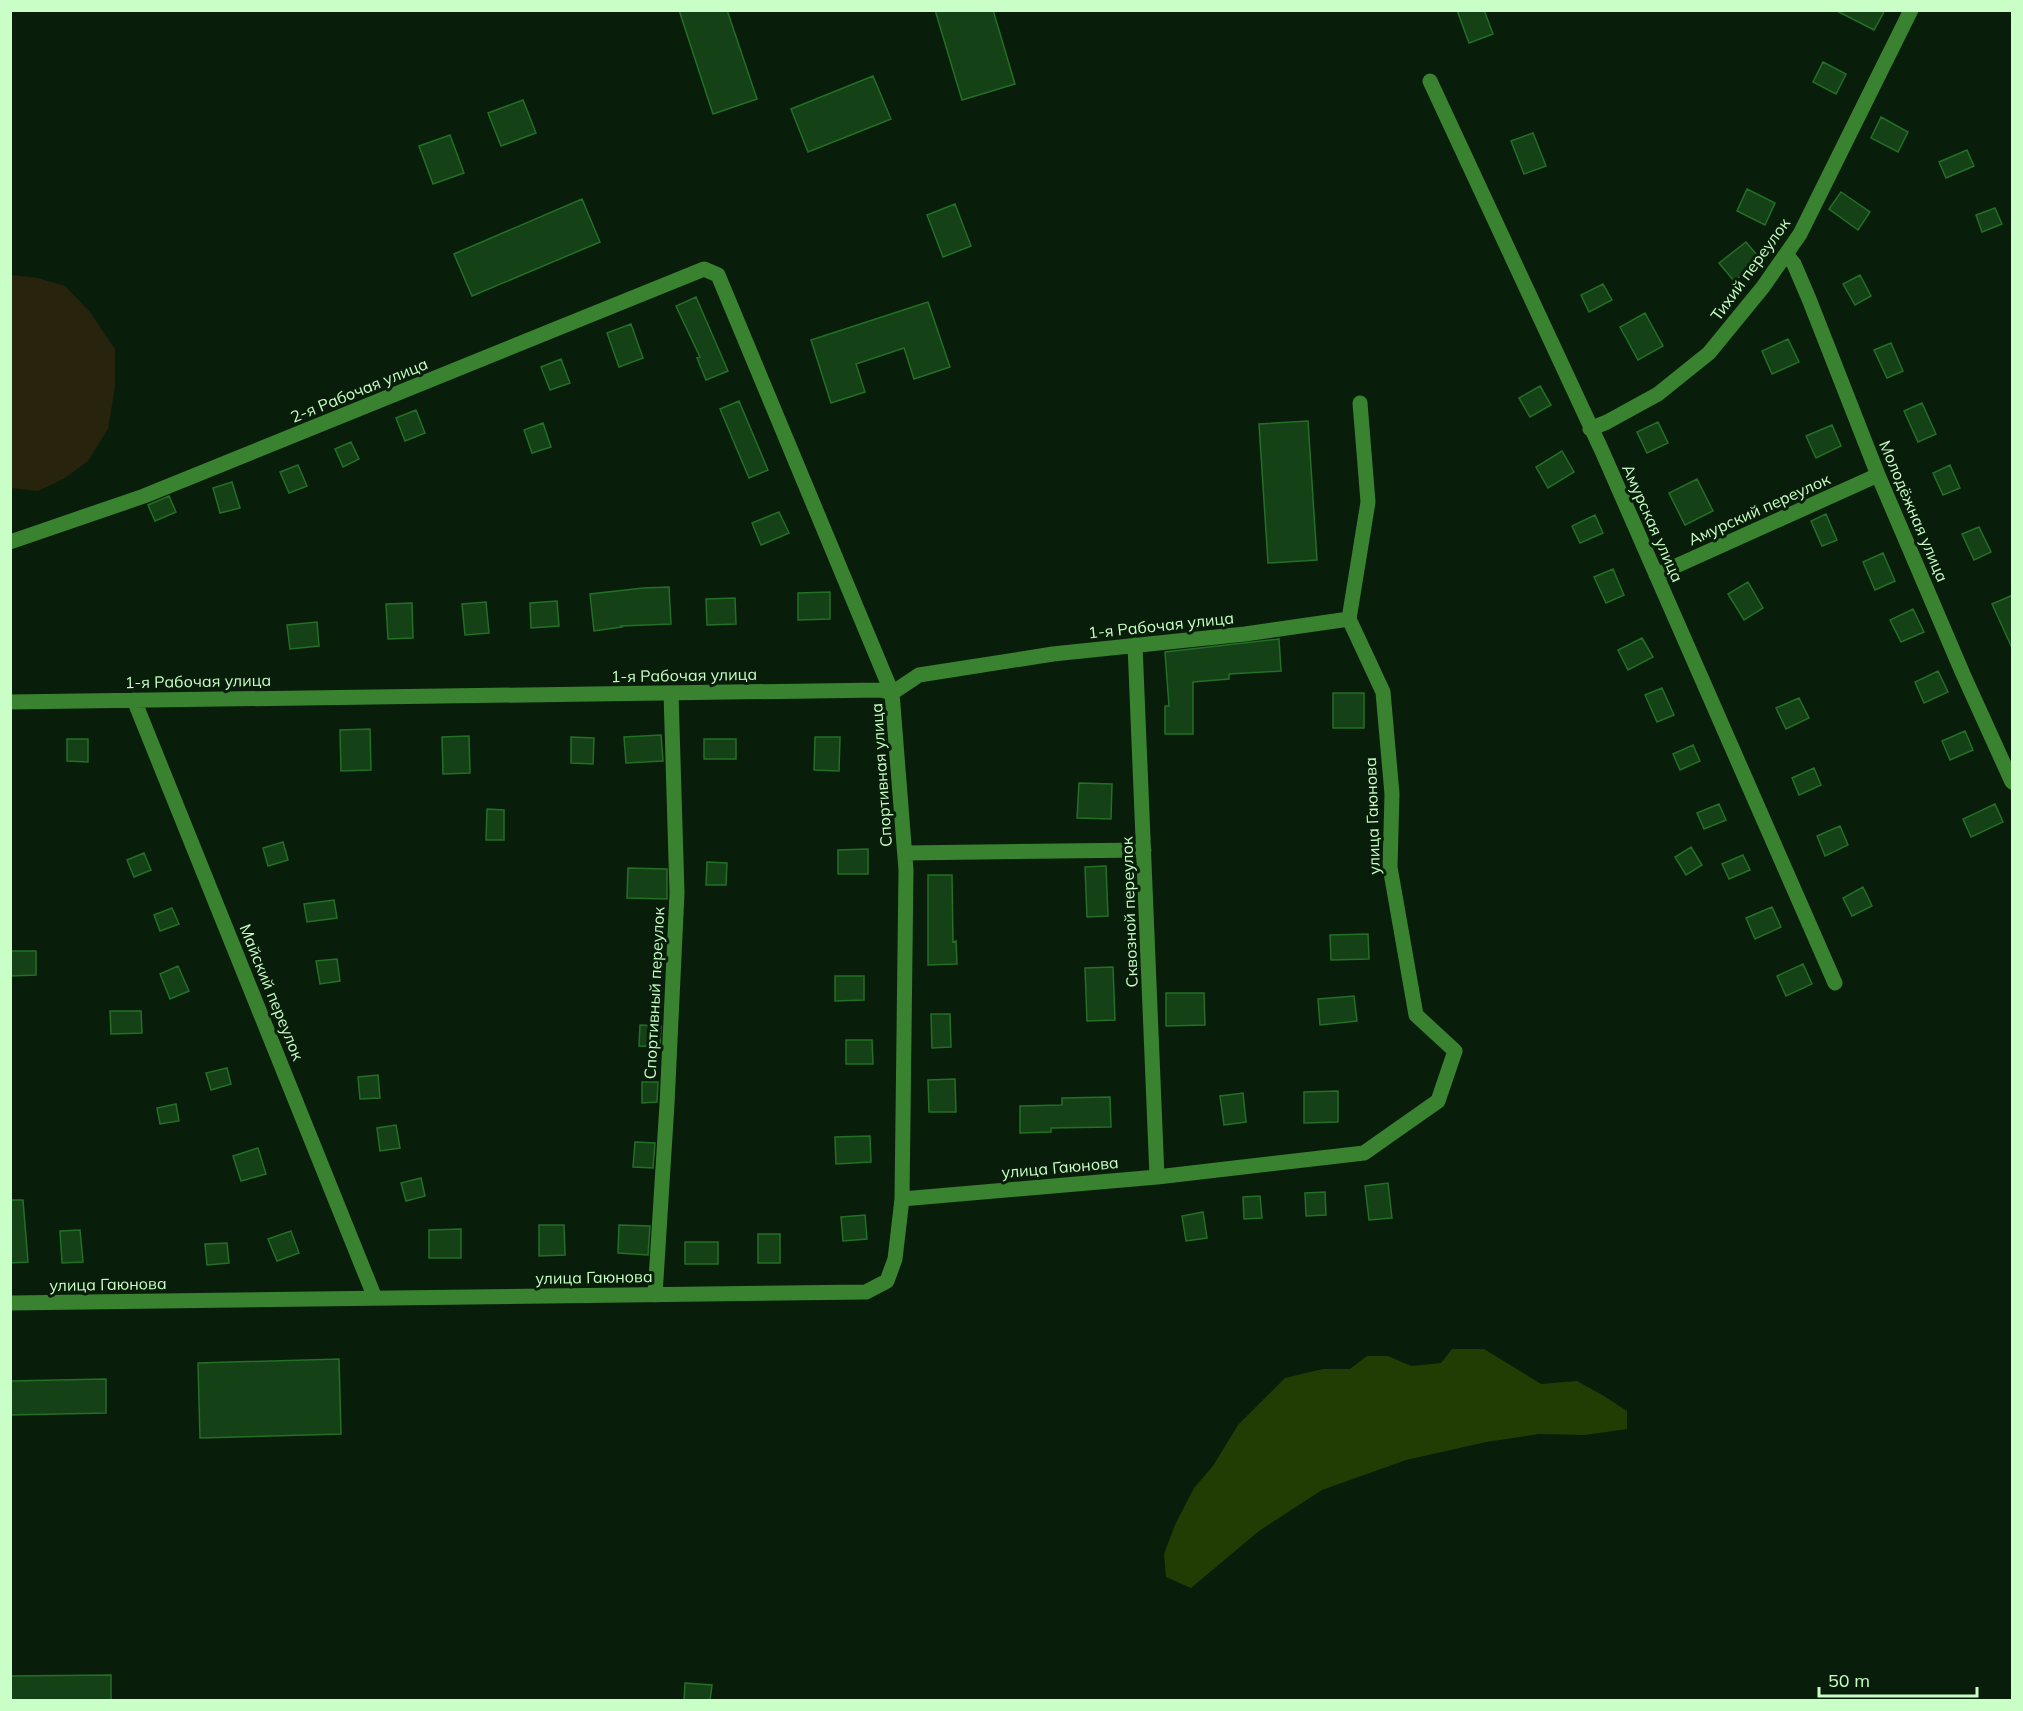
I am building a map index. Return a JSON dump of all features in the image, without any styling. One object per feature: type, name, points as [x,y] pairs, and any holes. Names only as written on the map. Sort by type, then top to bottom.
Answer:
[{"type":"street","name":"Тихий переулок","points":[[1590,429],[1658,394],[1709,353],[1763,287],[1800,234],[1911,10]]},
{"type":"street","name":"Амурская улица","points":[[1430,81],[1602,451],[1835,983]]},
{"type":"street","name":"Молодёжная улица","points":[[1786,254],[1794,264],[1878,475],[1963,674],[2013,782]]},
{"type":"street","name":"2-я Рабочая улица","points":[[10,542],[144,496],[704,269],[718,275]]},
{"type":"street","name":"Спортивная улица","points":[[718,275],[892,693],[906,870],[902,1199]]},
{"type":"street","points":[[1349,619],[1368,502],[1360,403]]},
{"type":"street","name":"Амурский переулок","points":[[1656,575],[1878,475]]},
{"type":"street","name":"1-я Рабочая улица","points":[[10,702],[881,690],[892,693],[919,675],[1053,654],[1245,634],[1349,619]]},
{"type":"street","name":"улица Гаюнова","points":[[10,1303],[866,1292],[887,1281],[895,1259],[902,1199],[1157,1177],[1364,1154],[1438,1101],[1455,1051],[1416,1015],[1390,867],[1392,794],[1383,692],[1349,619]]},
{"type":"street","name":"Сквозной переулок","points":[[1135,645],[1157,1177]]},
{"type":"street","name":"Спортивный переулок","points":[[655,1295],[677,893],[671,693]]},
{"type":"street","name":"Майский переулок","points":[[134,700],[375,1298]]},
{"type":"street","points":[[905,853],[1144,850]]},
{"type":"shaded area","points":[[11,275],[38,278],[65,286],[89,311],[115,349],[115,387],[108,429],[88,461],[65,478],[38,491],[11,488]]},
{"type":"shaded area","points":[[1452,1349],[1484,1349],[1541,1384],[1577,1381],[1627,1411],[1627,1429],[1585,1435],[1539,1434],[1486,1442],[1406,1460],[1322,1490],[1259,1531],[1191,1588],[1166,1577],[1164,1554],[1175,1525],[1194,1488],[1213,1466],[1238,1425],[1285,1378],[1323,1369],[1350,1369],[1367,1356],[1388,1356],[1411,1366],[1441,1363]]},
{"type":"building","points":[[679,10],[727,10],[757,99],[713,114]]},
{"type":"building","points":[[935,10],[993,10],[1015,84],[962,100]]},
{"type":"building","points":[[1457,10],[1484,10],[1493,34],[1469,43]]},
{"type":"building","points":[[1835,10],[1885,10],[1874,30]]},
{"type":"building","points":[[1823,62],[1846,74],[1836,94],[1813,82]]},
{"type":"building","points":[[873,76],[891,119],[808,152],[791,109]]},
{"type":"building","points":[[523,100],[536,133],[501,146],[488,113]]},
{"type":"building","points":[[1881,117],[1908,132],[1898,152],[1871,138]]},
{"type":"building","points":[[1533,133],[1546,166],[1524,174],[1511,141]]},
{"type":"building","points":[[450,135],[464,173],[433,184],[419,146]]},
{"type":"building","points":[[1967,150],[1974,166],[1946,178],[1939,162]]},
{"type":"building","points":[[1747,189],[1775,203],[1765,225],[1737,211]]},
{"type":"building","points":[[1841,192],[1870,212],[1858,230],[1829,209]]},
{"type":"building","points":[[582,199],[600,242],[472,296],[454,254]]},
{"type":"building","points":[[955,204],[971,246],[943,257],[927,215]]},
{"type":"building","points":[[1995,208],[2002,224],[1982,232],[1976,215]]},
{"type":"building","points":[[1746,242],[1761,260],[1734,281],[1719,263]]},
{"type":"building","points":[[1860,275],[1871,296],[1855,305],[1843,284]]},
{"type":"building","points":[[1603,284],[1612,300],[1589,312],[1581,295]]},
{"type":"building","points":[[696,297],[728,371],[706,380],[697,358],[700,357],[676,306]]},
{"type":"building","points":[[928,302],[950,367],[914,379],[904,348],[856,364],[865,392],[831,403],[811,340]]},
{"type":"building","points":[[1645,313],[1663,346],[1638,360],[1620,327]]},
{"type":"building","points":[[631,324],[643,358],[619,367],[607,333]]},
{"type":"building","points":[[1788,339],[1799,362],[1772,374],[1762,351]]},
{"type":"building","points":[[1891,343],[1903,371],[1887,378],[1874,350]]},
{"type":"building","points":[[561,359],[570,383],[550,390],[541,367]]},
{"type":"building","points":[[1540,386],[1551,405],[1530,417],[1519,398]]},
{"type":"building","points":[[739,401],[768,470],[749,478],[720,409]]},
{"type":"building","points":[[1922,403],[1936,434],[1918,442],[1904,411]]},
{"type":"building","points":[[416,410],[425,433],[405,441],[396,418]]},
{"type":"building","points":[[1308,421],[1317,560],[1268,563],[1259,424]]},
{"type":"building","points":[[1658,422],[1668,443],[1647,453],[1637,432]]},
{"type":"building","points":[[543,423],[551,447],[532,453],[524,430]]},
{"type":"building","points":[[1832,425],[1841,446],[1816,458],[1806,436]]},
{"type":"building","points":[[351,442],[359,459],[343,467],[335,449]]},
{"type":"building","points":[[1562,451],[1574,472],[1548,488],[1536,467]]},
{"type":"building","points":[[298,465],[307,486],[289,493],[280,472]]},
{"type":"building","points":[[1950,465],[1960,488],[1943,495],[1933,473]]},
{"type":"building","points":[[1697,479],[1713,511],[1685,525],[1669,493]]},
{"type":"building","points":[[232,482],[240,508],[220,513],[213,488]]},
{"type":"building","points":[[169,496],[176,512],[155,521],[148,505]]},
{"type":"building","points":[[779,512],[789,533],[761,545],[752,523]]},
{"type":"building","points":[[1826,514],[1837,540],[1822,546],[1811,521]]},
{"type":"building","points":[[1595,515],[1603,533],[1580,543],[1572,526]]},
{"type":"building","points":[[1979,527],[1991,552],[1974,560],[1962,534]]},
{"type":"building","points":[[1883,553],[1895,581],[1875,590],[1863,562]]},
{"type":"building","points":[[1613,569],[1624,595],[1606,603],[1594,577]]},
{"type":"building","points":[[1748,582],[1763,608],[1744,620],[1728,594]]},
{"type":"building","points":[[669,587],[671,624],[621,626],[594,631],[590,594]]},
{"type":"building","points":[[830,592],[830,619],[798,620],[798,593]]},
{"type":"building","points":[[2013,595],[2013,650],[1992,604]]},
{"type":"building","points":[[735,598],[736,624],[707,625],[706,599]]},
{"type":"building","points":[[557,601],[559,626],[531,628],[530,603]]},
{"type":"building","points":[[486,602],[489,633],[465,635],[462,604]]},
{"type":"building","points":[[412,603],[413,638],[388,639],[386,604]]},
{"type":"building","points":[[1913,609],[1924,632],[1901,642],[1890,620]]},
{"type":"building","points":[[317,622],[319,646],[290,649],[287,625]]},
{"type":"building","points":[[1642,638],[1653,657],[1628,670],[1618,650]]},
{"type":"building","points":[[1279,639],[1281,671],[1229,674],[1229,679],[1193,682],[1193,734],[1165,734],[1165,706],[1169,706],[1165,652]]},
{"type":"building","points":[[1938,671],[1948,692],[1924,703],[1915,682]]},
{"type":"building","points":[[1662,688],[1674,715],[1657,722],[1645,695]]},
{"type":"building","points":[[1333,693],[1364,693],[1364,728],[1333,728]]},
{"type":"building","points":[[1799,698],[1809,718],[1786,729],[1776,708]]},
{"type":"building","points":[[370,729],[371,770],[341,771],[340,730]]},
{"type":"building","points":[[1965,731],[1973,750],[1950,760],[1942,741]]},
{"type":"building","points":[[661,735],[663,761],[626,763],[624,737]]},
{"type":"building","points":[[469,736],[470,773],[443,774],[442,737]]},
{"type":"building","points":[[571,737],[594,738],[593,764],[571,763]]},
{"type":"building","points":[[815,737],[840,737],[839,771],[814,770]]},
{"type":"building","points":[[67,739],[88,739],[88,762],[67,761]]},
{"type":"building","points":[[704,739],[736,739],[736,759],[704,759]]},
{"type":"building","points":[[1693,745],[1700,761],[1680,770],[1673,754]]},
{"type":"building","points":[[1814,768],[1821,785],[1799,795],[1792,778]]},
{"type":"building","points":[[1079,783],[1112,784],[1111,819],[1077,818]]},
{"type":"building","points":[[1719,804],[1726,820],[1704,829],[1697,813]]},
{"type":"building","points":[[1995,804],[2003,822],[1971,837],[1963,819]]},
{"type":"building","points":[[487,809],[504,810],[504,840],[486,840]]},
{"type":"building","points":[[1840,826],[1848,845],[1825,856],[1817,836]]},
{"type":"building","points":[[283,842],[288,860],[268,866],[263,848]]},
{"type":"building","points":[[1691,847],[1702,865],[1686,875],[1675,857]]},
{"type":"building","points":[[868,849],[868,874],[838,874],[838,850]]},
{"type":"building","points":[[144,853],[151,870],[134,877],[127,860]]},
{"type":"building","points":[[1743,855],[1750,870],[1729,879],[1722,864]]},
{"type":"building","points":[[707,862],[727,863],[726,885],[706,885]]},
{"type":"building","points":[[1106,866],[1108,916],[1087,917],[1085,867]]},
{"type":"building","points":[[628,868],[667,869],[667,899],[627,898]]},
{"type":"building","points":[[928,875],[952,875],[953,942],[956,941],[957,964],[928,965]]},
{"type":"building","points":[[1863,887],[1872,906],[1852,916],[1843,898]]},
{"type":"building","points":[[334,900],[337,918],[307,922],[304,904]]},
{"type":"building","points":[[1772,907],[1781,927],[1755,939],[1746,918]]},
{"type":"building","points":[[172,908],[179,924],[160,931],[154,915]]},
{"type":"building","points":[[1368,934],[1369,959],[1331,960],[1330,935]]},
{"type":"building","points":[[10,951],[36,951],[36,975],[10,976]]},
{"type":"building","points":[[337,959],[340,981],[320,984],[316,961]]},
{"type":"building","points":[[1803,964],[1812,984],[1786,996],[1777,976]]},
{"type":"building","points":[[178,966],[189,991],[170,999],[160,974]]},
{"type":"building","points":[[1113,967],[1115,1020],[1087,1021],[1085,968]]},
{"type":"building","points":[[835,976],[864,976],[864,1000],[835,1001]]},
{"type":"building","points":[[1166,993],[1204,993],[1205,1025],[1166,1026]]},
{"type":"building","points":[[1354,996],[1357,1021],[1320,1025],[1318,999]]},
{"type":"building","points":[[110,1011],[141,1011],[142,1033],[111,1034]]},
{"type":"building","points":[[931,1014],[950,1014],[951,1047],[932,1048]]},
{"type":"building","points":[[640,1025],[661,1026],[660,1047],[639,1046]]},
{"type":"building","points":[[846,1040],[872,1040],[873,1064],[846,1064]]},
{"type":"building","points":[[227,1068],[231,1084],[211,1090],[206,1073]]},
{"type":"building","points":[[378,1075],[380,1098],[360,1099],[358,1077]]},
{"type":"building","points":[[955,1079],[956,1112],[929,1112],[928,1080]]},
{"type":"building","points":[[642,1082],[658,1082],[657,1102],[642,1103]]},
{"type":"building","points":[[1338,1091],[1338,1122],[1304,1123],[1304,1092]]},
{"type":"building","points":[[1243,1093],[1246,1122],[1224,1125],[1220,1096]]},
{"type":"building","points":[[1110,1097],[1111,1127],[1051,1128],[1051,1132],[1020,1133],[1020,1106],[1062,1105],[1062,1098]]},
{"type":"building","points":[[176,1104],[179,1121],[160,1124],[157,1108]]},
{"type":"building","points":[[396,1125],[400,1148],[380,1151],[377,1128]]},
{"type":"building","points":[[870,1136],[871,1162],[836,1164],[835,1137]]},
{"type":"building","points":[[635,1142],[655,1143],[653,1168],[633,1167]]},
{"type":"building","points":[[258,1148],[266,1174],[241,1181],[233,1156]]},
{"type":"building","points":[[421,1178],[425,1196],[406,1201],[401,1183]]},
{"type":"building","points":[[1388,1183],[1392,1218],[1369,1220],[1365,1186]]},
{"type":"building","points":[[1325,1192],[1326,1215],[1306,1216],[1305,1193]]},
{"type":"building","points":[[1260,1196],[1262,1218],[1244,1219],[1243,1197]]},
{"type":"building","points":[[10,1200],[23,1200],[28,1262],[10,1263]]},
{"type":"building","points":[[1203,1212],[1207,1238],[1186,1241],[1182,1216]]},
{"type":"building","points":[[865,1215],[867,1239],[843,1241],[841,1217]]},
{"type":"building","points":[[539,1225],[564,1225],[565,1255],[539,1256]]},
{"type":"building","points":[[619,1225],[650,1226],[648,1255],[618,1253]]},
{"type":"building","points":[[461,1229],[461,1258],[429,1258],[429,1230]]},
{"type":"building","points":[[80,1230],[83,1262],[62,1263],[60,1231]]},
{"type":"building","points":[[291,1231],[299,1253],[277,1261],[268,1239]]},
{"type":"building","points":[[758,1234],[780,1234],[780,1263],[758,1263]]},
{"type":"building","points":[[685,1242],[718,1242],[718,1264],[685,1264]]},
{"type":"building","points":[[227,1243],[229,1263],[207,1265],[205,1244]]},
{"type":"building","points":[[339,1359],[341,1434],[200,1438],[198,1363]]},
{"type":"building","points":[[106,1379],[106,1413],[10,1415],[10,1381]]},
{"type":"building","points":[[111,1675],[111,1701],[10,1701],[10,1676]]},
{"type":"building","points":[[685,1683],[712,1685],[710,1701],[684,1701]]}]
